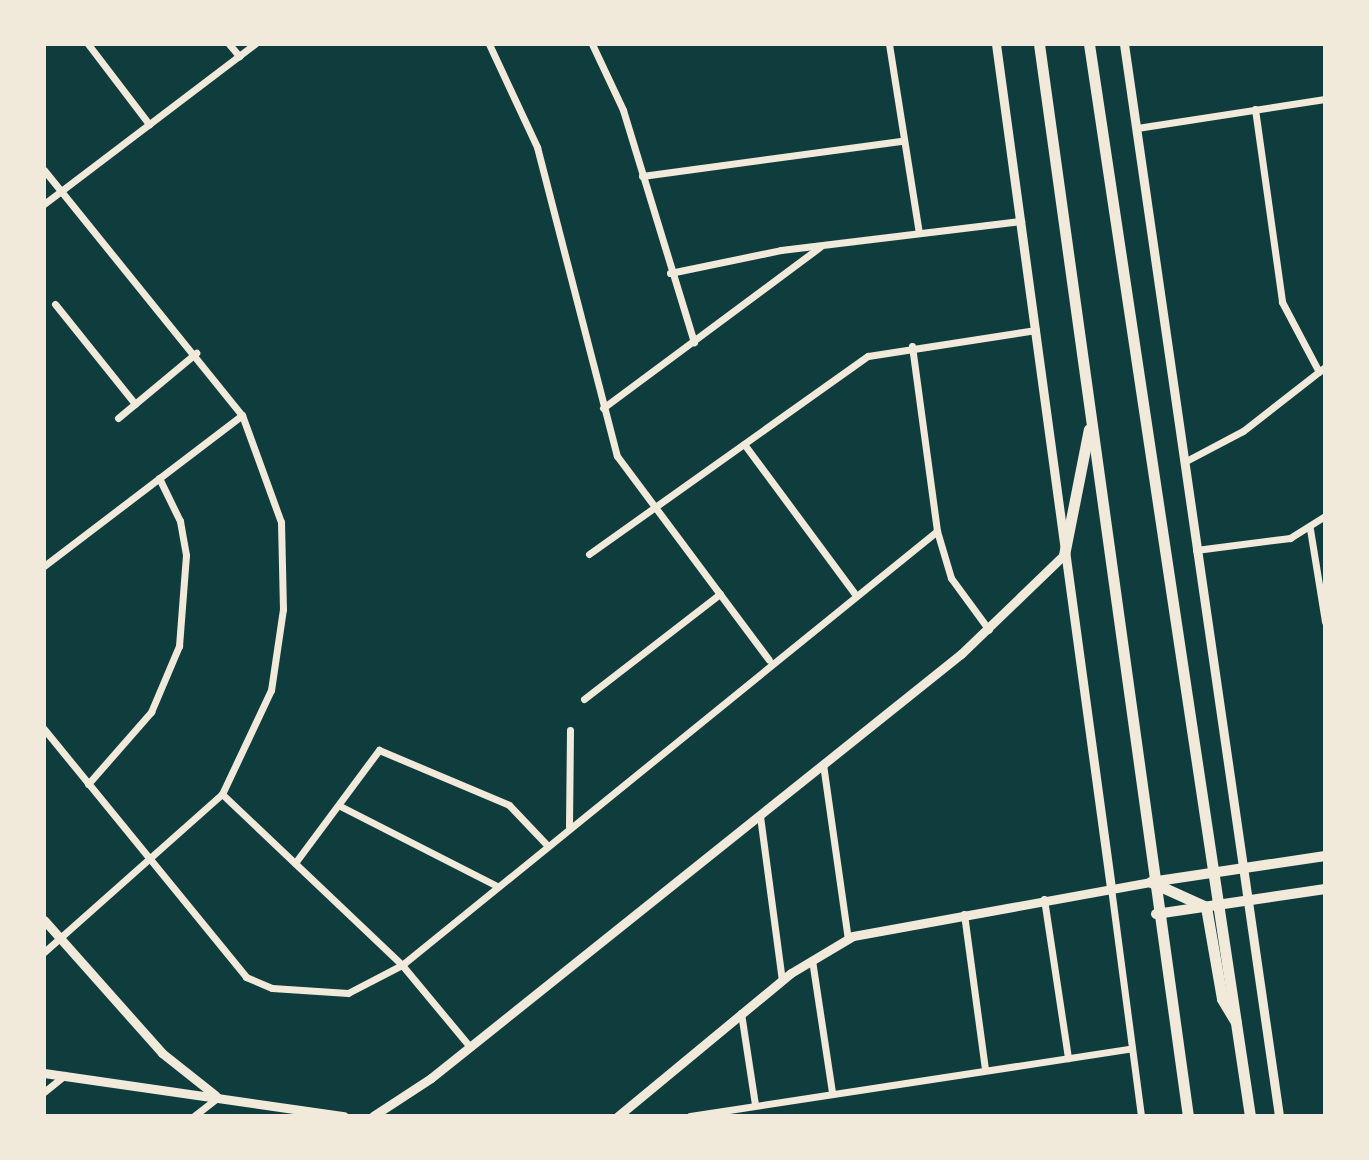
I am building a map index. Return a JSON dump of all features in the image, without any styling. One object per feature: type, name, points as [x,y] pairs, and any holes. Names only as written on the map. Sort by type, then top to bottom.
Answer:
[{"type":"main road","points":[[1039,44],[1091,409],[1151,882],[1188,1116]]},
{"type":"main road","points":[[1089,44],[1218,872],[1250,1116]]},
{"type":"main road","points":[[1064,555],[1091,409]]},
{"type":"main road","points":[[1151,882],[1325,856]]},
{"type":"main road","points":[[1151,882],[1206,907]]},
{"type":"main road","points":[[1156,914],[1325,889]]},
{"type":"main road","points":[[1206,907],[1222,999],[1237,1023]]},
{"type":"street","points":[[88,44],[149,124]]},
{"type":"street","points":[[229,44],[239,56]]},
{"type":"street","points":[[44,204],[255,44]]},
{"type":"street","points":[[489,44],[537,147],[602,381],[603,408],[617,456],[769,660]]},
{"type":"street","points":[[592,44],[642,176],[694,342]]},
{"type":"street","points":[[889,44],[901,141],[919,233]]},
{"type":"street","points":[[996,44],[1141,1116]]},
{"type":"street","points":[[1124,44],[1186,461],[1240,868],[1279,1116]]},
{"type":"street","points":[[1137,128],[1325,99]]},
{"type":"street","points":[[1186,461],[1243,431],[1322,369],[1282,302],[1255,109]]},
{"type":"street","points":[[642,176],[901,141]]},
{"type":"street","points":[[44,170],[196,353],[242,415],[281,522],[281,652],[260,723],[222,794],[151,862],[44,952]]},
{"type":"street","points":[[670,273],[822,246],[1021,221]]},
{"type":"street","points":[[603,408],[822,246]]},
{"type":"street","points":[[55,304],[135,404]]},
{"type":"street","points":[[589,554],[656,510],[832,376],[868,356],[912,346],[1036,330]]},
{"type":"street","points":[[912,346],[937,531],[951,578],[989,630]]},
{"type":"street","points":[[118,418],[196,353]]},
{"type":"street","points":[[44,566],[242,415]]},
{"type":"street","points":[[744,444],[855,594]]},
{"type":"street","points":[[88,784],[151,712],[179,646],[186,555],[180,521],[159,478]]},
{"type":"street","points":[[1196,550],[1310,529],[1325,516]]},
{"type":"street","points":[[1310,529],[1322,588],[1325,622]]},
{"type":"street","points":[[44,729],[151,862],[258,985],[334,994],[361,988],[402,965],[769,660],[937,531]]},
{"type":"street","points":[[373,1116],[470,1047],[760,816],[989,630],[1064,555]]},
{"type":"street","points":[[584,699],[720,594]]},
{"type":"street","points":[[569,826],[570,730]]},
{"type":"street","points":[[295,863],[342,807],[373,755],[387,750],[509,805],[547,845]]},
{"type":"street","points":[[823,764],[848,939]]},
{"type":"street","points":[[222,794],[402,965],[470,1047]]},
{"type":"street","points":[[342,807],[497,886]]},
{"type":"street","points":[[760,816],[782,980]]},
{"type":"street","points":[[618,1116],[782,980],[848,939],[964,912],[1151,882]]},
{"type":"street","points":[[1044,899],[1068,1058]]},
{"type":"street","points":[[964,912],[985,1070]]},
{"type":"street","points":[[44,920],[162,1053],[218,1097]]},
{"type":"street","points":[[812,960],[832,1092]]},
{"type":"street","points":[[741,1013],[755,1105]]},
{"type":"street","points":[[690,1116],[1132,1048]]},
{"type":"street","points":[[44,1073],[344,1116]]},
{"type":"street","points":[[44,1092],[65,1075]]},
{"type":"street","points":[[194,1116],[218,1097]]}]
